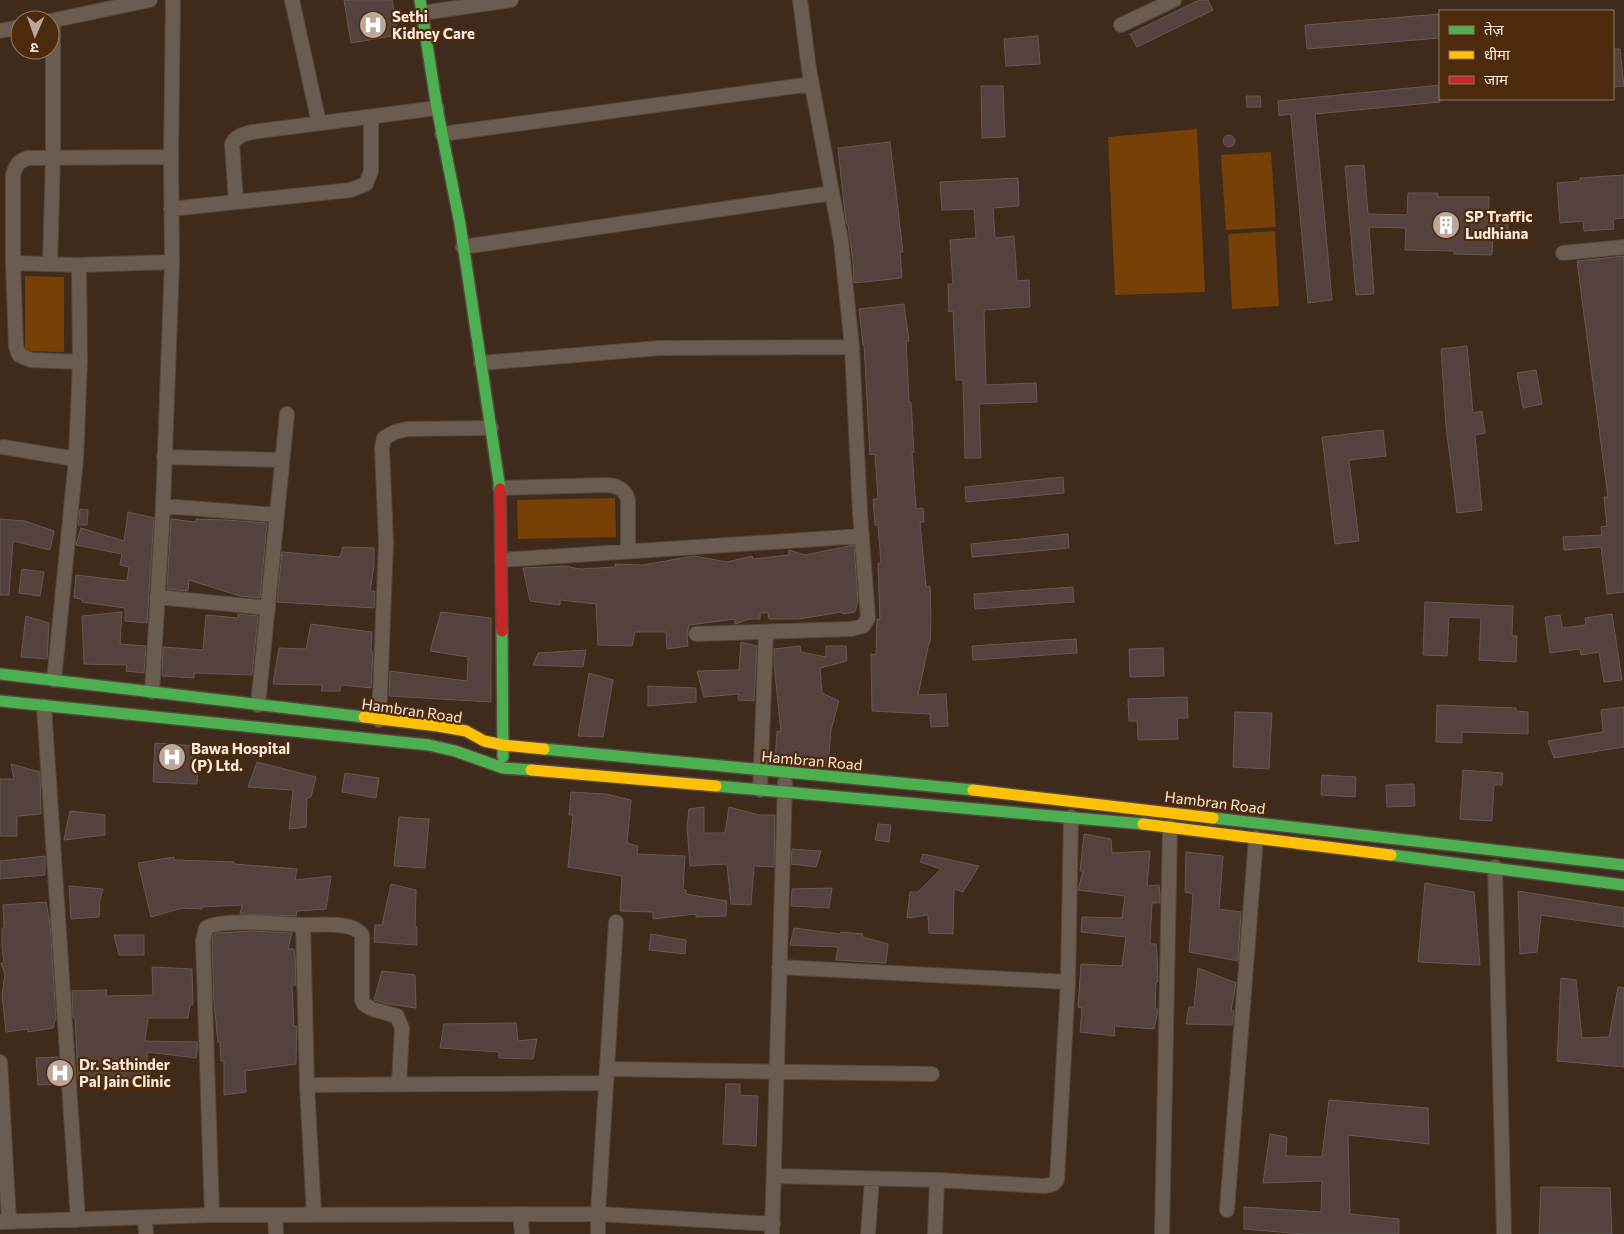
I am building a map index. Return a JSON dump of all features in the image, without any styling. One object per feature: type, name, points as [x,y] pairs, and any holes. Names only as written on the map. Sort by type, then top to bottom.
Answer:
[{"type":"main road","points":[[421,6],[437,108],[460,224],[500,488],[503,768]]},
{"type":"main road","name":"Hambran Road","points":[[0,674],[450,728],[466,732],[484,741],[503,745],[1091,802],[1624,865]]},
{"type":"main road","name":"Hambran Road","points":[[0,701],[428,745],[455,751],[503,768],[1170,827],[1495,867],[1624,885]]},
{"type":"street","points":[[60,19],[150,0]]},
{"type":"street","points":[[152,692],[158,598],[172,262],[173,0]]},
{"type":"street","points":[[292,0],[319,123]]},
{"type":"street","points":[[421,6],[510,0]]},
{"type":"street","points":[[696,634],[851,629],[866,624],[868,618],[852,347],[841,241],[812,84],[800,0]]},
{"type":"street","points":[[1121,25],[1174,0]]},
{"type":"street","points":[[50,264],[53,158],[52,60]]},
{"type":"street","points":[[442,134],[812,84]]},
{"type":"street","points":[[236,202],[232,150],[234,139],[246,133],[437,108]]},
{"type":"street","points":[[171,209],[351,190],[366,184],[371,171],[371,117]]},
{"type":"street","points":[[80,362],[31,360],[19,355],[16,346],[12,188],[16,165],[28,158],[171,157]]},
{"type":"street","points":[[463,246],[832,193]]},
{"type":"street","points":[[1563,253],[1624,247]]},
{"type":"street","points":[[13,263],[172,262]]},
{"type":"street","points":[[54,680],[76,459],[80,362],[79,264]]},
{"type":"street","points":[[481,364],[660,348],[852,347]]},
{"type":"street","points":[[258,705],[287,414]]},
{"type":"street","points":[[379,720],[386,542],[382,448],[384,438],[395,432],[407,429],[491,428]]},
{"type":"street","points":[[3,447],[76,459]]},
{"type":"street","points":[[164,457],[282,460]]},
{"type":"street","points":[[500,488],[608,485],[618,487],[626,493],[628,500],[628,551]]},
{"type":"street","points":[[162,506],[277,515]]},
{"type":"street","points":[[502,560],[862,536]]},
{"type":"street","points":[[158,598],[268,608]]},
{"type":"street","points":[[760,790],[766,633]]},
{"type":"street","points":[[44,706],[78,1220]]},
{"type":"street","points":[[0,1062],[5,1222],[212,1216],[598,1214],[772,1229],[786,773]]},
{"type":"street","points":[[774,1176],[937,1180],[1045,1186],[1053,1184],[1058,1180],[1068,982],[1071,817]]},
{"type":"street","points":[[1162,1234],[1170,827]]},
{"type":"street","points":[[1227,1210],[1256,838]]},
{"type":"street","points":[[1495,867],[1504,1234]]},
{"type":"street","points":[[598,1234],[616,922]]},
{"type":"street","points":[[212,1216],[204,933],[206,928],[220,924],[303,925],[346,926],[359,930],[362,935],[362,1000],[368,1007],[397,1016],[402,1028],[398,1084]]},
{"type":"street","points":[[303,925],[307,1085],[314,1215]]},
{"type":"street","points":[[779,967],[1068,982]]},
{"type":"street","points":[[307,1085],[398,1084],[777,1071],[932,1074]]},
{"type":"street","points":[[868,1234],[872,1179]]},
{"type":"street","points":[[935,1234],[937,1180]]},
{"type":"street","points":[[520,1214],[522,1234]]},
{"type":"street","points":[[275,1216],[276,1234]]},
{"type":"street","points":[[145,1218],[146,1234]]},
{"type":"shaded area","points":[[1197,129],[1205,292],[1115,295],[1108,137]]},
{"type":"shaded area","points":[[1271,152],[1276,227],[1226,230],[1221,155]]},
{"type":"shaded area","points":[[1275,231],[1279,306],[1232,309],[1228,234]]},
{"type":"shaded area","points":[[25,276],[64,277],[64,352],[25,351]]},
{"type":"shaded area","points":[[615,498],[616,537],[518,539],[517,500]]},
{"type":"building","points":[[344,0],[392,0],[398,35],[351,43]]},
{"type":"building","points":[[1199,0],[1208,0],[1213,10],[1137,47],[1130,34]]},
{"type":"building","points":[[1439,14],[1439,38],[1307,49],[1305,25]]},
{"type":"building","points":[[1038,36],[1040,64],[1006,66],[1004,39]]},
{"type":"building","points":[[1614,49],[1620,49],[1624,86],[1614,87]]},
{"type":"building","points":[[1439,85],[1440,102],[1315,114],[1332,300],[1308,303],[1291,116],[1289,114],[1279,116],[1278,101]]},
{"type":"building","points":[[981,86],[1003,86],[1005,137],[982,138]]},
{"type":"building","points":[[1246,96],[1260,96],[1261,107],[1247,107]]},
{"type":"building","points":[[1229,135],[1235,141],[1229,147],[1223,141]]},
{"type":"building","points":[[890,142],[903,252],[900,252],[902,278],[854,283],[853,261],[848,225],[846,223],[838,148]]},
{"type":"building","name":"SP Traffic Ludhiana","points":[[1364,165],[1368,214],[1407,215],[1408,193],[1438,193],[1437,197],[1489,197],[1488,222],[1508,222],[1508,235],[1493,235],[1492,255],[1454,254],[1454,251],[1405,250],[1406,228],[1369,227],[1374,294],[1356,295],[1345,166]]},
{"type":"building","points":[[1624,175],[1624,218],[1613,219],[1614,229],[1584,231],[1583,221],[1560,223],[1557,183],[1580,181],[1580,178]]},
{"type":"building","points":[[1018,178],[1019,206],[993,208],[995,238],[1014,236],[1017,281],[1029,280],[1030,307],[984,310],[986,385],[1036,383],[1037,402],[979,404],[981,458],[965,458],[963,380],[956,380],[953,311],[949,312],[948,284],[953,284],[950,240],[976,238],[974,209],[942,210],[940,182]]},
{"type":"building","points":[[1624,256],[1624,592],[1607,594],[1601,547],[1564,550],[1563,537],[1602,535],[1601,527],[1607,526],[1604,497],[1608,497],[1577,261]]},
{"type":"building","points":[[904,304],[909,341],[906,341],[916,509],[923,508],[924,522],[920,522],[926,587],[930,586],[930,643],[918,695],[946,694],[948,726],[931,727],[930,714],[872,711],[871,654],[876,655],[877,619],[880,620],[878,563],[881,563],[878,525],[875,525],[873,499],[878,499],[875,454],[870,455],[864,345],[859,309]]},
{"type":"building","points":[[1467,346],[1473,413],[1482,411],[1485,433],[1475,435],[1482,510],[1457,513],[1446,426],[1441,349]]},
{"type":"building","points":[[1536,370],[1542,404],[1523,408],[1517,373]]},
{"type":"building","points":[[1383,430],[1386,456],[1349,460],[1359,541],[1335,544],[1322,437]]},
{"type":"building","points":[[1063,477],[1064,493],[966,502],[965,487]]},
{"type":"building","points":[[80,509],[88,510],[87,525],[78,525]]},
{"type":"building","points":[[128,512],[154,518],[147,623],[125,621],[125,608],[82,602],[82,599],[74,598],[76,575],[127,581],[129,567],[120,565],[122,554],[76,545],[81,528],[124,541]]},
{"type":"building","points":[[0,519],[25,521],[54,531],[50,550],[13,541],[9,595],[0,595]]},
{"type":"building","points":[[171,519],[196,522],[196,519],[267,523],[260,598],[240,596],[189,580],[188,591],[167,589]]},
{"type":"building","points":[[1068,534],[1069,548],[972,557],[971,544]]},
{"type":"building","points":[[854,545],[858,601],[855,612],[843,614],[842,612],[799,619],[769,619],[768,613],[760,613],[760,619],[750,619],[735,624],[735,619],[689,625],[687,634],[688,646],[667,649],[666,632],[635,632],[632,646],[598,645],[596,604],[560,600],[560,605],[530,601],[523,568],[565,566],[580,569],[616,567],[615,564],[643,565],[694,556],[727,562],[752,556],[753,559],[789,555],[789,550],[805,555]]},
{"type":"building","points":[[343,547],[374,548],[374,566],[370,591],[375,591],[374,608],[277,602],[282,552],[340,557]]},
{"type":"building","points":[[22,569],[44,572],[40,596],[19,593]]},
{"type":"building","points":[[1073,587],[1074,602],[975,609],[974,594]]},
{"type":"building","points":[[1425,602],[1513,606],[1512,636],[1517,636],[1516,662],[1479,660],[1481,618],[1449,617],[1447,656],[1423,655]]},
{"type":"building","points":[[122,612],[120,644],[146,646],[144,673],[126,671],[127,665],[84,664],[82,616]]},
{"type":"building","points":[[441,612],[491,618],[491,702],[389,696],[390,671],[467,681],[468,657],[430,651]]},
{"type":"building","points":[[238,614],[258,616],[252,675],[194,673],[194,678],[162,676],[163,647],[203,650],[206,615],[238,618]]},
{"type":"building","points":[[1612,614],[1622,680],[1604,682],[1599,652],[1581,655],[1580,649],[1550,653],[1545,617],[1560,615],[1562,628],[1586,625],[1585,618]]},
{"type":"building","points":[[26,616],[49,623],[47,659],[21,657]]},
{"type":"building","points":[[311,624],[372,632],[371,688],[341,685],[340,691],[321,691],[322,685],[273,684],[279,648],[306,649]]},
{"type":"building","points":[[1076,639],[1077,653],[973,660],[972,646]]},
{"type":"building","points":[[741,642],[757,646],[754,701],[738,700],[739,694],[704,697],[697,671],[739,670]]},
{"type":"building","points":[[800,646],[801,652],[826,657],[826,646],[846,646],[847,661],[820,668],[822,693],[839,701],[831,730],[828,766],[775,761],[777,731],[781,732],[774,649]]},
{"type":"building","points":[[1163,648],[1164,676],[1130,677],[1129,649]]},
{"type":"building","points":[[586,650],[583,667],[533,665],[538,653]]},
{"type":"building","points":[[589,673],[613,680],[603,737],[578,736]]},
{"type":"building","points":[[648,686],[696,688],[696,702],[648,706]]},
{"type":"building","points":[[1187,697],[1188,718],[1177,718],[1178,739],[1138,740],[1137,721],[1129,721],[1128,699]]},
{"type":"building","points":[[1437,705],[1516,708],[1516,711],[1528,712],[1528,734],[1462,732],[1462,743],[1436,742]]},
{"type":"building","points":[[1624,707],[1624,747],[1554,758],[1548,741],[1603,732],[1601,710]]},
{"type":"building","points":[[1235,712],[1272,713],[1269,769],[1233,767]]},
{"type":"building","points":[[155,743],[199,746],[197,784],[153,782]]},
{"type":"building","points":[[257,762],[316,777],[311,797],[307,798],[306,827],[289,829],[293,790],[248,787]]},
{"type":"building","points":[[11,764],[40,772],[41,814],[17,816],[17,836],[0,836],[0,779],[14,779]]},
{"type":"building","points":[[1463,770],[1503,773],[1502,785],[1494,785],[1492,821],[1460,819]]},
{"type":"building","points":[[345,773],[379,778],[376,798],[342,792]]},
{"type":"building","points":[[1322,775],[1356,777],[1355,797],[1321,795]]},
{"type":"building","points":[[1414,784],[1415,806],[1387,807],[1386,785]]},
{"type":"building","points":[[571,792],[606,794],[631,800],[627,843],[638,846],[637,854],[685,856],[683,889],[686,890],[686,894],[727,901],[726,916],[696,917],[696,914],[653,919],[653,912],[620,911],[622,876],[568,867],[573,815],[569,815]]},
{"type":"building","points":[[704,807],[704,833],[725,833],[729,807],[759,815],[775,815],[774,867],[754,866],[751,905],[731,904],[727,864],[690,866],[687,826],[689,809]]},
{"type":"building","points":[[70,811],[105,815],[105,835],[64,840]]},
{"type":"building","points":[[399,817],[429,819],[425,868],[394,866]]},
{"type":"building","points":[[878,824],[891,825],[889,842],[875,840]]},
{"type":"building","points":[[1084,834],[1111,839],[1112,853],[1150,851],[1147,886],[1159,885],[1160,893],[1160,903],[1152,903],[1150,944],[1156,944],[1157,955],[1158,982],[1156,982],[1155,1009],[1158,1009],[1158,1011],[1154,1029],[1114,1026],[1115,1036],[1080,1032],[1082,1008],[1078,1007],[1081,964],[1122,966],[1126,937],[1081,932],[1082,917],[1122,918],[1125,896],[1078,890],[1083,871],[1080,871]]},
{"type":"building","points":[[792,849],[821,851],[816,867],[791,864]]},
{"type":"building","points":[[1186,852],[1223,856],[1219,909],[1241,912],[1238,961],[1189,952],[1193,894],[1185,892]]},
{"type":"building","points":[[923,854],[979,866],[963,892],[954,889],[953,934],[929,933],[928,915],[907,918],[910,892],[918,892],[941,869],[920,862]]},
{"type":"building","points":[[45,856],[45,875],[0,879],[0,861]]},
{"type":"building","points":[[174,857],[174,860],[234,862],[234,864],[297,869],[295,880],[331,876],[326,909],[297,911],[296,916],[240,914],[242,905],[202,907],[202,909],[182,908],[151,917],[138,863]]},
{"type":"building","points":[[1425,883],[1474,892],[1480,965],[1418,962]]},
{"type":"building","points":[[391,884],[416,890],[415,927],[417,927],[417,945],[374,942],[375,925],[382,925]]},
{"type":"building","points":[[69,886],[103,889],[99,917],[71,919]]},
{"type":"building","points":[[832,888],[829,908],[791,906],[792,889]]},
{"type":"building","points":[[1518,891],[1624,908],[1624,927],[1541,915],[1537,952],[1520,954]]},
{"type":"building","points":[[46,902],[50,923],[56,1020],[53,1028],[28,1032],[28,1029],[6,1032],[2,995],[5,974],[1,963],[4,963],[2,947],[2,928],[4,928],[3,905]]},
{"type":"building","points":[[794,928],[840,934],[841,932],[863,934],[862,937],[888,944],[886,963],[836,960],[838,947],[790,945]]},
{"type":"building","points":[[253,931],[292,933],[288,949],[294,949],[295,955],[296,985],[292,985],[294,1026],[297,1026],[296,1064],[245,1071],[246,1092],[224,1095],[224,1061],[221,1061],[214,1003],[213,935],[217,933]]},
{"type":"building","points":[[651,934],[686,940],[685,954],[649,950]]},
{"type":"building","points":[[114,935],[144,935],[144,955],[119,955]]},
{"type":"building","points":[[152,967],[192,969],[193,1005],[190,1005],[188,1018],[148,1018],[145,1041],[198,1042],[196,1058],[147,1052],[148,1077],[125,1081],[125,1077],[78,1080],[72,991],[107,990],[106,996],[153,995]]},
{"type":"building","points":[[1198,968],[1236,983],[1231,1011],[1234,1011],[1232,1025],[1186,1024],[1189,1007],[1194,1007]]},
{"type":"building","points":[[382,971],[415,975],[416,1008],[374,1000]]},
{"type":"building","points":[[1561,978],[1576,980],[1582,1038],[1609,1037],[1618,987],[1624,988],[1624,1067],[1557,1061]]},
{"type":"building","points":[[516,1023],[518,1041],[537,1039],[533,1059],[499,1058],[499,1052],[440,1048],[444,1024]]},
{"type":"building","points":[[58,1057],[60,1084],[38,1085],[36,1058]]},
{"type":"building","points":[[726,1084],[740,1084],[740,1095],[758,1096],[756,1146],[723,1144]]},
{"type":"building","points":[[1329,1100],[1428,1108],[1429,1144],[1348,1135],[1350,1214],[1399,1219],[1399,1234],[1303,1234],[1244,1229],[1244,1207],[1321,1212],[1322,1181],[1263,1183],[1270,1134],[1287,1137],[1286,1156],[1322,1157]]},
{"type":"building","points":[[1541,1187],[1610,1188],[1612,1234],[1539,1234]]},
{"type":"traffic: fast","points":[[420,0],[437,108],[460,224],[500,489]]},
{"type":"traffic: fast","points":[[502,631],[503,757]]},
{"type":"traffic: fast","points":[[0,674],[364,717]]},
{"type":"traffic: fast","points":[[0,701],[429,745],[455,751],[503,768],[531,770]]},
{"type":"traffic: fast","points":[[544,749],[973,790]]},
{"type":"traffic: fast","points":[[716,786],[1143,824]]},
{"type":"traffic: fast","points":[[1213,818],[1624,865]]},
{"type":"traffic: fast","points":[[1391,855],[1624,885]]},
{"type":"traffic: slow","points":[[364,717],[438,726],[466,731],[484,741],[544,749]]},
{"type":"traffic: slow","points":[[531,770],[716,786]]},
{"type":"traffic: slow","points":[[973,790],[1213,818]]},
{"type":"traffic: slow","points":[[1143,824],[1391,855]]},
{"type":"traffic: jam","points":[[500,489],[502,631]]},
{"type":"place","name":"Sethi Kidney Care","points":[[373,25]]},
{"type":"place","name":"SP Traffic Ludhiana","points":[[1446,225]]},
{"type":"place","name":"Bawa Hospital (P) Ltd.","points":[[172,757]]},
{"type":"place","name":"Dr. Sathinder Pal Jain Clinic","points":[[60,1073]]}]
